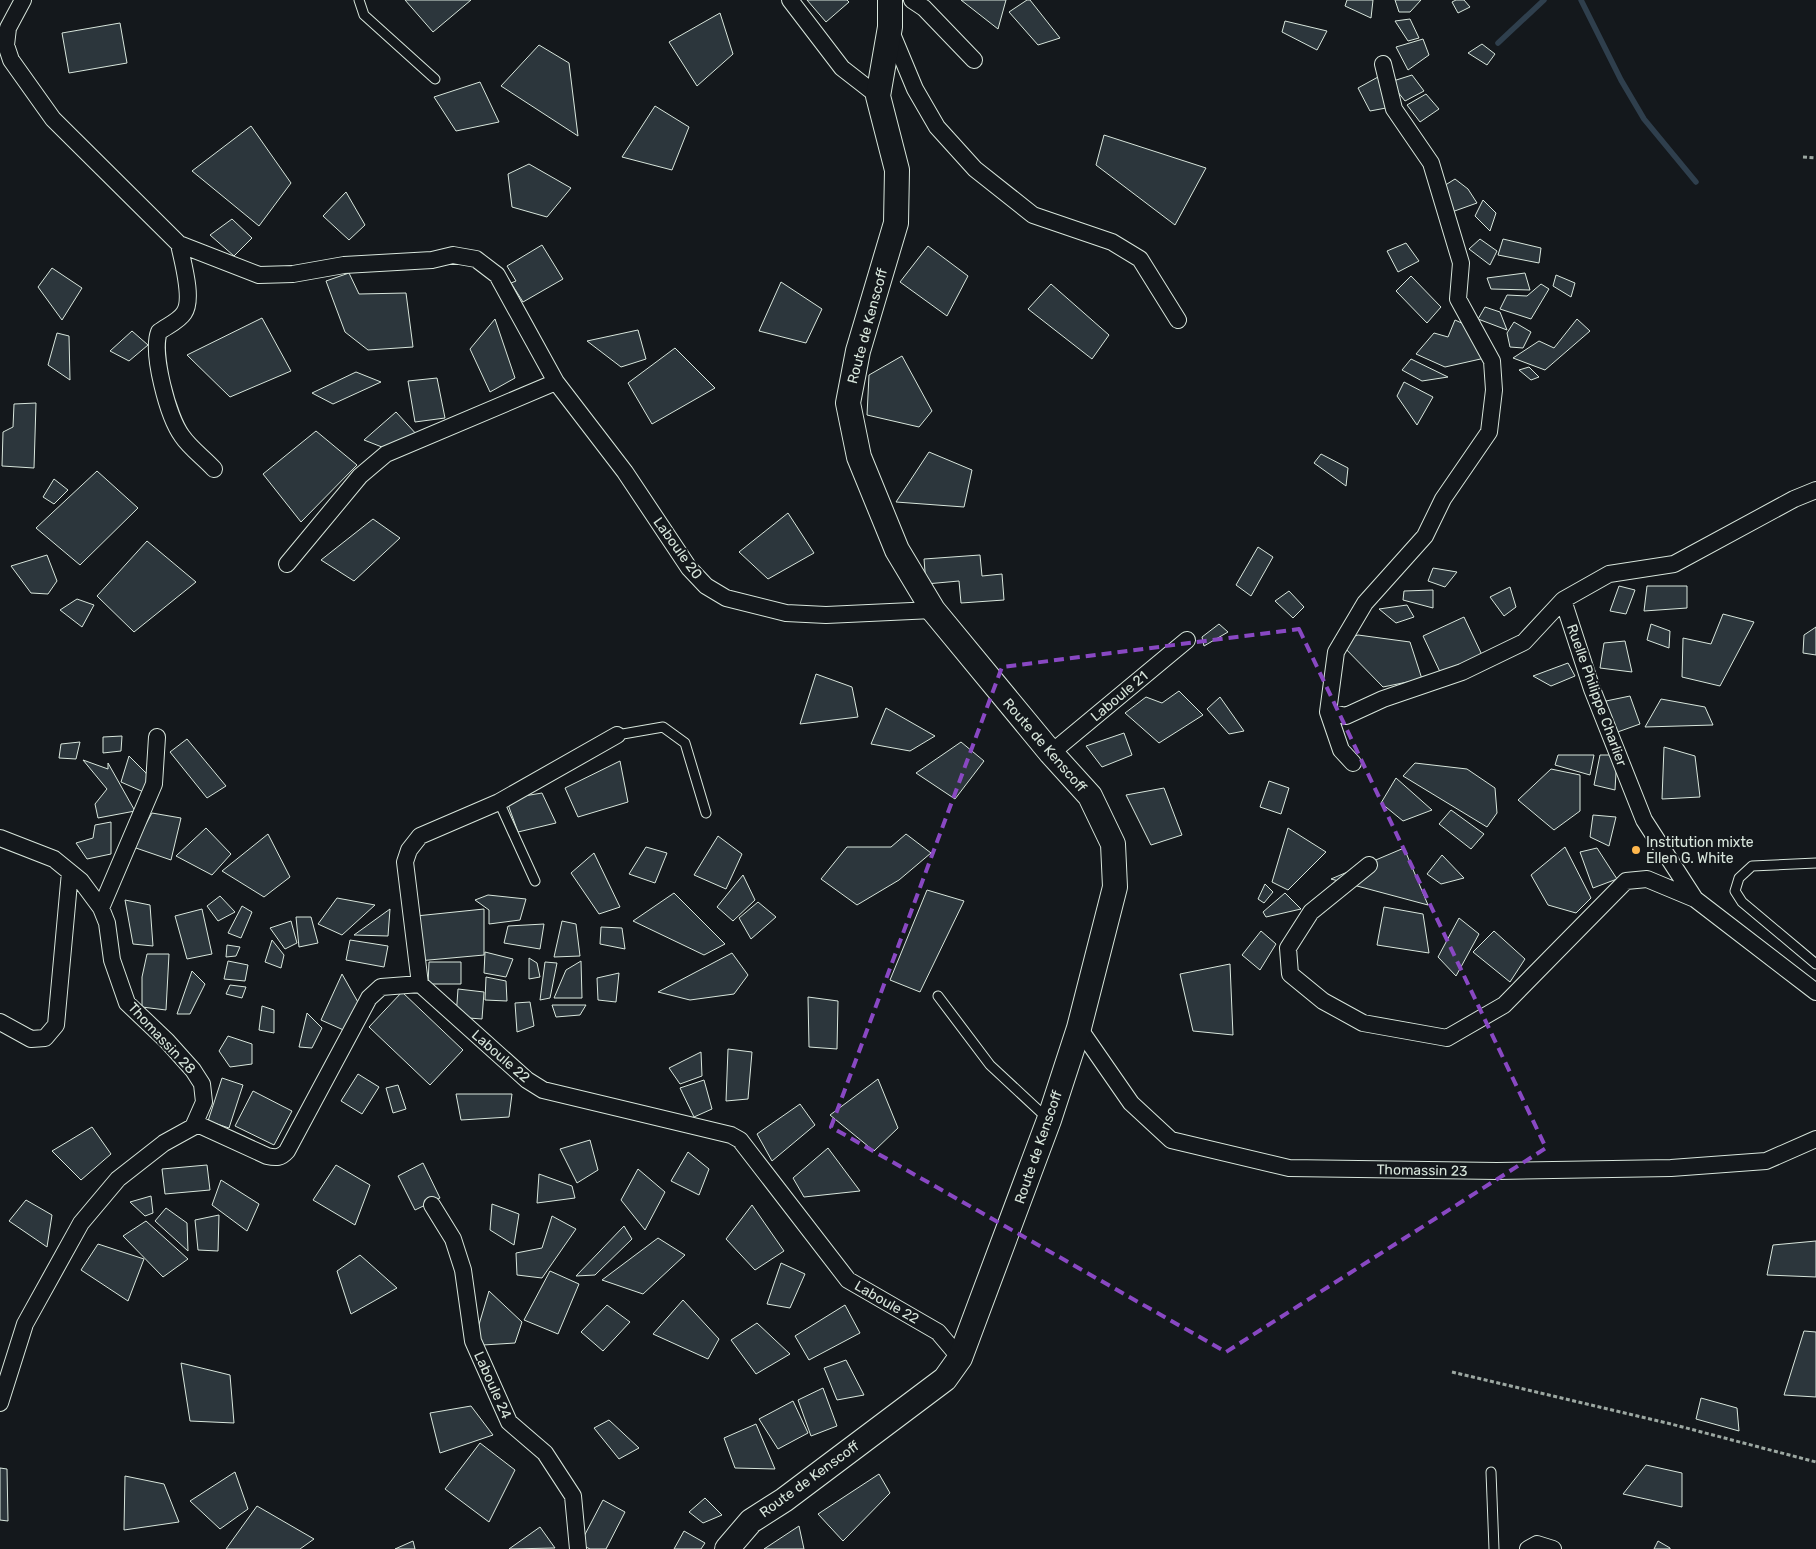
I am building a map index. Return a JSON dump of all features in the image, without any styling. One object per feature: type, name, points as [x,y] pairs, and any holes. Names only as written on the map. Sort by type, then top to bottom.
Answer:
[{"type":"main road","name":"Route de Kenscoff","points":[[728,1549],[751,1521],[784,1500],[945,1379],[960,1358],[1049,1120],[1079,1028],[1115,887],[1113,844],[1090,796],[1050,753],[933,610],[897,550],[859,457],[848,403],[858,351],[896,222],[897,170],[878,96],[890,26],[890,0]]},
{"type":"street","points":[[22,0],[8,28],[6,44],[12,60],[53,119],[179,244],[188,294],[187,308],[183,314],[159,332],[156,351],[171,415],[182,436],[214,469]]},
{"type":"street","points":[[790,0],[842,68],[878,96]]},
{"type":"street","points":[[912,0],[924,8],[974,60]]},
{"type":"street","points":[[890,26],[915,89],[937,127],[975,170],[1033,215],[1112,242],[1140,259],[1178,320]]},
{"type":"street","points":[[1353,763],[1341,750],[1328,712],[1336,652],[1364,603],[1425,536],[1443,499],[1489,432],[1494,390],[1492,361],[1458,300],[1461,263],[1431,163],[1394,109],[1383,64]]},
{"type":"street","name":"Laboule 20","points":[[179,244],[259,275],[293,274],[344,265],[432,260],[452,255],[476,259],[497,275],[556,382],[625,472],[689,568],[706,586],[726,598],[786,613],[826,615],[933,610]]},
{"type":"street","points":[[287,564],[360,476],[386,454],[556,382]]},
{"type":"street","points":[[1328,712],[1346,716],[1384,699],[1462,672],[1524,642],[1563,600],[1609,574],[1674,564],[1794,499],[1816,490]]},
{"type":"street","name":"Ruelle Philippe Charlier","points":[[1563,600],[1592,689],[1644,820],[1695,899],[1816,992]]},
{"type":"street","name":"Laboule 21","points":[[1050,753],[1187,640]]},
{"type":"street","points":[[1,1390],[25,1324],[81,1223],[118,1180],[164,1143],[188,1130],[195,1123],[267,1156],[275,1158],[283,1156],[368,998],[381,987],[420,984],[405,862],[409,850],[420,836],[499,802],[617,735]]},
{"type":"street","points":[[101,908],[154,784],[157,737]]},
{"type":"street","name":"Thomassin 28","points":[[0,838],[54,859],[81,881],[101,908],[107,923],[112,960],[127,1003],[167,1041],[193,1070],[202,1084],[204,1102],[195,1123]]},
{"type":"street","points":[[1369,866],[1311,912],[1288,948],[1290,974],[1324,1001],[1363,1023],[1447,1038],[1504,1005],[1626,882],[1647,879],[1695,899]]},
{"type":"street","points":[[0,1022],[31,1039],[45,1038],[56,1026],[70,872]]},
{"type":"street","name":"Laboule 22","points":[[420,984],[527,1080],[543,1090],[731,1135],[740,1140],[848,1280],[938,1332],[960,1358]]},
{"type":"street","name":"Thomassin 23","points":[[1079,1028],[1131,1103],[1171,1140],[1289,1168],[1496,1171],[1671,1168],[1766,1162],[1816,1139]]},
{"type":"street","name":"Laboule 24","points":[[432,1205],[453,1240],[463,1270],[473,1341],[509,1422],[545,1453],[573,1496],[578,1549]]},
{"type":"street","points":[[1528,1549],[1537,1544],[1553,1549]]},
{"type":"lane","points":[[359,0],[364,15],[435,79]]},
{"type":"lane","points":[[617,735],[663,727],[685,743],[706,813]]},
{"type":"lane","points":[[499,802],[535,881]]},
{"type":"lane","points":[[1816,863],[1752,866],[1739,878],[1735,891],[1748,908],[1816,964]]},
{"type":"lane","points":[[938,996],[990,1065],[1049,1120]]},
{"type":"lane","points":[[1491,1472],[1494,1549]]},
{"type":"path","points":[[1803,157],[1816,158]]},
{"type":"path","points":[[1452,1372],[1671,1424],[1816,1462]]},
{"type":"highlighted area","points":[[1299,629],[1546,1148],[1226,1352],[831,1127],[1002,667]]},
{"type":"building","points":[[405,0],[471,0],[433,32]]},
{"type":"building","points":[[807,0],[847,0],[849,2],[826,22]]},
{"type":"building","points":[[961,0],[1006,0],[998,29]]},
{"type":"building","points":[[1030,0],[1060,38],[1038,45],[1009,12]]},
{"type":"building","points":[[1347,0],[1373,0],[1371,18],[1345,6]]},
{"type":"building","points":[[1395,0],[1421,0],[1410,12],[1399,12]]},
{"type":"building","points":[[1464,0],[1470,7],[1458,13],[1452,2]]},
{"type":"building","points":[[720,13],[733,54],[697,86],[669,42]]},
{"type":"building","points":[[1410,19],[1419,38],[1408,41],[1395,21]]},
{"type":"building","points":[[1285,21],[1327,31],[1317,50],[1282,32]]},
{"type":"building","points":[[120,23],[127,63],[69,73],[62,33]]},
{"type":"building","points":[[1423,39],[1429,55],[1408,70],[1396,47]]},
{"type":"building","points":[[1482,44],[1495,54],[1487,65],[1468,53]]},
{"type":"building","points":[[539,45],[569,63],[578,136],[501,86]]},
{"type":"building","points":[[1412,75],[1424,91],[1405,101],[1390,82]]},
{"type":"building","points":[[1378,77],[1386,108],[1370,111],[1358,88]]},
{"type":"building","points":[[480,82],[499,122],[456,131],[434,97]]},
{"type":"building","points":[[1426,94],[1439,109],[1420,122],[1407,105]]},
{"type":"building","points":[[655,106],[689,127],[672,170],[622,157]]},
{"type":"building","points":[[251,126],[291,183],[259,226],[192,171]]},
{"type":"building","points":[[1104,135],[1206,168],[1175,225],[1096,165]]},
{"type":"building","points":[[529,164],[571,188],[547,217],[512,207],[508,174]]},
{"type":"building","points":[[1455,179],[1468,189],[1477,203],[1449,213],[1439,189]]},
{"type":"building","points":[[346,192],[365,225],[349,240],[323,216]]},
{"type":"building","points":[[1483,200],[1496,213],[1490,231],[1475,216]]},
{"type":"building","points":[[232,219],[252,238],[234,256],[210,235]]},
{"type":"building","points":[[1480,239],[1497,251],[1490,265],[1469,249]]},
{"type":"building","points":[[1503,239],[1541,248],[1539,263],[1498,255]]},
{"type":"building","points":[[1406,243],[1419,261],[1398,272],[1387,251]]},
{"type":"building","points":[[542,245],[563,279],[523,302],[511,283],[516,281],[507,266]]},
{"type":"building","points":[[928,246],[968,276],[947,316],[900,282]]},
{"type":"building","points":[[52,268],[82,288],[62,320],[38,287]]},
{"type":"building","points":[[349,273],[359,294],[406,293],[413,347],[368,350],[345,332],[326,281]]},
{"type":"building","points":[[1525,273],[1530,290],[1491,289],[1487,278]]},
{"type":"building","points":[[1556,275],[1575,283],[1571,297],[1553,286]]},
{"type":"building","points":[[1411,276],[1441,307],[1427,323],[1396,291]]},
{"type":"building","points":[[781,282],[822,309],[806,343],[759,331]]},
{"type":"building","points":[[1051,284],[1109,335],[1092,359],[1028,309]]},
{"type":"building","points":[[1541,284],[1549,289],[1531,319],[1500,309],[1507,295],[1527,296]]},
{"type":"building","points":[[1485,307],[1500,312],[1507,330],[1478,319]]},
{"type":"building","points":[[262,318],[291,371],[230,397],[187,355]]},
{"type":"building","points":[[495,319],[515,378],[490,392],[470,349]]},
{"type":"building","points":[[1577,319],[1590,331],[1545,370],[1513,358],[1539,341],[1554,348]]},
{"type":"building","points":[[1455,320],[1466,325],[1485,358],[1445,367],[1416,354],[1434,333],[1448,337]]},
{"type":"building","points":[[1514,322],[1531,332],[1523,348],[1510,347],[1507,333]]},
{"type":"building","points":[[638,330],[646,359],[621,367],[587,341]]},
{"type":"building","points":[[132,331],[148,345],[129,361],[110,351]]},
{"type":"building","points":[[57,333],[69,336],[70,380],[48,365]]},
{"type":"building","points":[[675,348],[715,388],[652,424],[628,383]]},
{"type":"building","points":[[902,356],[932,411],[919,427],[867,415],[869,375]]},
{"type":"building","points":[[1411,359],[1448,377],[1422,381],[1402,370]]},
{"type":"building","points":[[1529,367],[1539,377],[1531,380],[1519,370]]},
{"type":"building","points":[[356,372],[381,382],[333,404],[312,393]]},
{"type":"building","points":[[437,378],[445,418],[415,422],[408,381]]},
{"type":"building","points":[[1404,382],[1433,397],[1417,425],[1397,396]]},
{"type":"building","points":[[36,403],[34,468],[2,466],[3,432],[13,427],[14,404]]},
{"type":"building","points":[[396,412],[418,436],[387,449],[364,440]]},
{"type":"building","points":[[316,431],[357,465],[301,522],[263,474]]},
{"type":"building","points":[[929,452],[972,470],[964,507],[896,502]]},
{"type":"building","points":[[1321,454],[1348,468],[1346,486],[1314,463]]},
{"type":"building","points":[[97,471],[138,508],[80,565],[36,528]]},
{"type":"building","points":[[54,479],[68,490],[54,504],[43,497]]},
{"type":"building","points":[[788,513],[814,553],[768,579],[739,552]]},
{"type":"building","points":[[373,519],[400,538],[354,581],[321,560]]},
{"type":"building","points":[[147,541],[196,582],[134,632],[97,596]]},
{"type":"building","points":[[1258,547],[1273,557],[1251,596],[1236,585]]},
{"type":"building","points":[[47,555],[57,581],[48,594],[31,593],[11,566]]},
{"type":"building","points":[[980,555],[982,576],[1002,574],[1004,600],[961,603],[959,581],[926,584],[924,559]]},
{"type":"building","points":[[1433,568],[1457,572],[1445,587],[1428,581]]},
{"type":"building","points":[[1619,586],[1635,590],[1626,614],[1610,611]]},
{"type":"building","points":[[1647,586],[1687,586],[1687,608],[1644,611]]},
{"type":"building","points":[[1510,587],[1516,607],[1504,616],[1490,597]]},
{"type":"building","points":[[1433,590],[1433,608],[1403,600],[1404,591]]},
{"type":"building","points":[[1289,591],[1304,607],[1293,618],[1275,601]]},
{"type":"building","points":[[77,599],[94,605],[82,627],[60,610]]},
{"type":"building","points":[[1407,605],[1414,617],[1396,623],[1379,609]]},
{"type":"building","points":[[1723,614],[1754,622],[1720,686],[1682,677],[1683,638],[1711,644]]},
{"type":"building","points":[[1464,617],[1482,655],[1441,674],[1423,636]]},
{"type":"building","points":[[1219,624],[1228,632],[1204,646],[1202,637]]},
{"type":"building","points":[[1651,624],[1670,631],[1669,648],[1647,640]]},
{"type":"building","points":[[1816,627],[1816,655],[1803,653],[1804,635]]},
{"type":"building","points":[[1358,635],[1410,642],[1422,679],[1383,687],[1338,641]]},
{"type":"building","points":[[1625,641],[1632,672],[1600,668],[1604,643]]},
{"type":"building","points":[[1568,663],[1575,676],[1551,686],[1533,676]]},
{"type":"building","points":[[816,674],[852,687],[858,717],[800,724]]},
{"type":"building","points":[[1179,691],[1203,715],[1159,743],[1125,713],[1146,697],[1162,703]]},
{"type":"building","points":[[1630,696],[1640,724],[1612,734],[1606,701]]},
{"type":"building","points":[[1220,697],[1244,731],[1229,734],[1207,709]]},
{"type":"building","points":[[1661,699],[1705,707],[1713,725],[1645,727]]},
{"type":"building","points":[[886,708],[935,736],[910,751],[871,744]]},
{"type":"building","points":[[1124,733],[1132,755],[1102,767],[1086,746]]},
{"type":"building","points":[[122,736],[121,751],[103,753],[103,737]]},
{"type":"building","points":[[187,739],[226,786],[207,798],[170,752]]},
{"type":"building","points":[[80,742],[76,759],[59,758],[61,744]]},
{"type":"building","points":[[961,742],[984,761],[955,799],[916,773]]},
{"type":"building","points":[[1664,747],[1695,756],[1700,797],[1662,799]]},
{"type":"building","points":[[1558,755],[1594,755],[1590,775],[1555,765]]},
{"type":"building","points":[[1600,755],[1617,755],[1615,790],[1594,785]]},
{"type":"building","points":[[129,756],[146,773],[155,797],[121,782]]},
{"type":"building","points":[[83,760],[108,769],[108,763],[135,811],[98,818],[95,804],[107,789]]},
{"type":"building","points":[[620,761],[628,802],[578,817],[565,788]]},
{"type":"building","points":[[1415,763],[1467,769],[1495,788],[1497,813],[1487,827],[1403,776]]},
{"type":"building","points":[[1551,769],[1580,775],[1580,811],[1554,830],[1518,800]]},
{"type":"building","points":[[1396,778],[1432,810],[1403,821],[1381,803]]},
{"type":"building","points":[[1269,781],[1289,788],[1281,814],[1260,807]]},
{"type":"building","points":[[1164,788],[1182,835],[1151,845],[1126,795]]},
{"type":"building","points":[[542,793],[556,823],[518,832],[506,799]]},
{"type":"building","points":[[1451,810],[1484,834],[1471,849],[1439,824]]},
{"type":"building","points":[[152,813],[181,818],[171,860],[133,847]]},
{"type":"building","points":[[1593,815],[1616,817],[1609,846],[1590,837]]},
{"type":"building","points":[[111,822],[111,854],[87,859],[76,843],[93,838],[95,825]]},
{"type":"building","points":[[206,828],[231,854],[212,875],[176,856]]},
{"type":"building","points":[[1288,828],[1326,852],[1288,890],[1272,882]]},
{"type":"building","points":[[268,834],[290,877],[264,897],[222,871]]},
{"type":"building","points":[[906,834],[931,853],[899,880],[857,905],[821,879],[847,847],[891,847]]},
{"type":"building","points":[[718,836],[742,854],[726,889],[694,875]]},
{"type":"building","points":[[646,847],[667,853],[655,883],[629,874]]},
{"type":"building","points":[[1565,847],[1591,898],[1576,913],[1548,905],[1531,875]]},
{"type":"building","points":[[1404,848],[1428,905],[1331,879]]},
{"type":"building","points":[[1597,848],[1617,879],[1593,888],[1580,852]]},
{"type":"building","points":[[594,853],[620,907],[599,914],[571,873]]},
{"type":"building","points":[[1442,855],[1464,878],[1441,884],[1427,874]]},
{"type":"building","points":[[743,875],[755,900],[733,921],[717,907]]},
{"type":"building","points":[[1265,884],[1273,892],[1264,903],[1258,899]]},
{"type":"building","points":[[927,890],[964,901],[920,992],[890,980]]},
{"type":"building","points":[[674,893],[725,944],[704,955],[633,921]]},
{"type":"building","points":[[1285,893],[1301,909],[1266,917],[1263,912]]},
{"type":"building","points":[[488,895],[526,899],[520,920],[489,924],[489,910],[475,900]]},
{"type":"building","points":[[220,896],[235,912],[218,921],[207,906]]},
{"type":"building","points":[[337,898],[375,905],[342,935],[318,924]]},
{"type":"building","points":[[125,900],[150,905],[153,946],[133,944]]},
{"type":"building","points":[[758,902],[776,917],[751,939],[739,918]]},
{"type":"building","points":[[242,906],[252,912],[241,938],[228,933]]},
{"type":"building","points":[[1384,907],[1423,914],[1429,953],[1377,945]]},
{"type":"building","points":[[202,909],[212,954],[187,959],[175,916]]},
{"type":"building","points":[[390,909],[388,936],[354,935]]},
{"type":"building","points":[[484,909],[484,955],[418,961],[416,916]]},
{"type":"building","points":[[296,917],[311,917],[318,943],[299,947]]},
{"type":"building","points":[[1459,918],[1479,934],[1456,976],[1438,957]]},
{"type":"building","points":[[291,921],[297,943],[285,949],[270,928]]},
{"type":"building","points":[[562,921],[576,924],[580,956],[554,957]]},
{"type":"building","points":[[544,924],[540,949],[504,943],[508,926]]},
{"type":"building","points":[[601,927],[622,928],[625,949],[600,944]]},
{"type":"building","points":[[1261,931],[1276,944],[1260,970],[1242,955]]},
{"type":"building","points":[[1494,931],[1525,959],[1510,982],[1473,952]]},
{"type":"building","points":[[272,940],[284,955],[281,968],[265,962]]},
{"type":"building","points":[[350,940],[388,946],[384,967],[346,960]]},
{"type":"building","points":[[227,945],[240,947],[236,956],[226,957]]},
{"type":"building","points":[[485,952],[513,959],[506,977],[484,973]]},
{"type":"building","points":[[732,953],[748,975],[734,994],[690,1000],[658,992]]},
{"type":"building","points":[[147,954],[169,954],[166,1010],[142,1007],[142,977]]},
{"type":"building","points":[[529,958],[537,963],[540,977],[529,979]]},
{"type":"building","points":[[228,961],[248,965],[245,981],[224,979]]},
{"type":"building","points":[[581,961],[582,998],[554,998],[566,970]]},
{"type":"building","points":[[429,962],[461,962],[461,984],[428,984]]},
{"type":"building","points":[[545,962],[557,963],[550,998],[540,1000]]},
{"type":"building","points":[[1230,964],[1233,1035],[1193,1031],[1180,974]]},
{"type":"building","points":[[192,971],[205,984],[190,1014],[177,1014]]},
{"type":"building","points":[[619,973],[616,1002],[598,1000],[597,978]]},
{"type":"building","points":[[342,974],[359,1004],[348,1032],[321,1020]]},
{"type":"building","points":[[486,977],[506,981],[507,1001],[485,1000]]},
{"type":"building","points":[[230,985],[246,987],[242,998],[226,994]]},
{"type":"building","points":[[458,989],[484,992],[482,1019],[456,1017]]},
{"type":"building","points":[[402,992],[463,1050],[430,1085],[369,1027]]},
{"type":"building","points":[[808,997],[838,1001],[837,1049],[809,1047]]},
{"type":"building","points":[[530,1002],[534,1026],[517,1032],[515,1003]]},
{"type":"building","points":[[552,1005],[586,1005],[580,1015],[556,1017]]},
{"type":"building","points":[[262,1006],[274,1010],[274,1033],[259,1030]]},
{"type":"building","points":[[307,1013],[322,1028],[312,1048],[299,1047]]},
{"type":"building","points":[[228,1036],[252,1044],[252,1064],[230,1067],[219,1051]]},
{"type":"building","points":[[728,1049],[752,1052],[748,1099],[726,1101]]},
{"type":"building","points":[[701,1052],[702,1076],[680,1084],[669,1068]]},
{"type":"building","points":[[358,1074],[379,1087],[362,1114],[341,1101]]},
{"type":"building","points":[[222,1078],[243,1085],[229,1128],[208,1121]]},
{"type":"building","points":[[878,1079],[898,1128],[874,1151],[830,1115]]},
{"type":"building","points":[[704,1080],[712,1109],[694,1117],[680,1088]]},
{"type":"building","points":[[398,1085],[406,1109],[393,1113],[386,1088]]},
{"type":"building","points":[[253,1091],[292,1111],[274,1145],[235,1126]]},
{"type":"building","points":[[456,1094],[512,1094],[509,1117],[461,1120]]},
{"type":"building","points":[[800,1104],[815,1125],[772,1161],[757,1134]]},
{"type":"building","points":[[92,1127],[111,1154],[81,1180],[52,1151]]},
{"type":"building","points":[[590,1140],[598,1170],[577,1183],[560,1149]]},
{"type":"building","points":[[828,1148],[860,1191],[804,1197],[793,1178]]},
{"type":"building","points":[[688,1152],[709,1169],[699,1195],[671,1181]]},
{"type":"building","points":[[423,1163],[440,1198],[415,1210],[398,1176]]},
{"type":"building","points":[[207,1165],[210,1190],[165,1194],[162,1169]]},
{"type":"building","points":[[336,1165],[370,1185],[355,1225],[313,1200]]},
{"type":"building","points":[[638,1169],[665,1192],[645,1230],[621,1200]]},
{"type":"building","points":[[539,1174],[572,1186],[575,1198],[537,1203]]},
{"type":"building","points":[[221,1180],[259,1204],[247,1231],[212,1205]]},
{"type":"building","points":[[151,1196],[153,1213],[145,1216],[130,1202]]},
{"type":"building","points":[[26,1200],[52,1215],[47,1247],[9,1221]]},
{"type":"building","points":[[492,1204],[519,1214],[514,1245],[490,1230]]},
{"type":"building","points":[[752,1205],[784,1251],[755,1270],[726,1239]]},
{"type":"building","points":[[166,1208],[187,1223],[188,1251],[155,1221]]},
{"type":"building","points":[[219,1215],[218,1251],[198,1250],[195,1220]]},
{"type":"building","points":[[552,1216],[576,1229],[542,1278],[517,1275],[516,1253],[542,1248]]},
{"type":"building","points":[[146,1221],[188,1259],[163,1277],[123,1236]]},
{"type":"building","points":[[624,1226],[632,1239],[595,1275],[576,1276]]},
{"type":"building","points":[[658,1238],[685,1255],[643,1294],[602,1280]]},
{"type":"building","points":[[1816,1241],[1816,1277],[1767,1275],[1773,1245]]},
{"type":"building","points":[[98,1244],[144,1259],[128,1301],[81,1270]]},
{"type":"building","points":[[360,1255],[397,1288],[351,1314],[337,1271]]},
{"type":"building","points":[[781,1263],[805,1274],[790,1308],[767,1304]]},
{"type":"building","points":[[550,1271],[579,1284],[558,1334],[524,1320]]},
{"type":"building","points":[[489,1291],[522,1322],[515,1343],[483,1345],[475,1338]]},
{"type":"building","points":[[683,1300],[719,1339],[708,1359],[653,1334]]},
{"type":"building","points":[[607,1305],[630,1322],[603,1351],[581,1332]]},
{"type":"building","points":[[845,1305],[860,1333],[809,1360],[795,1336]]},
{"type":"building","points":[[757,1323],[790,1354],[756,1374],[731,1340]]},
{"type":"building","points":[[1804,1331],[1816,1332],[1816,1397],[1784,1395]]},
{"type":"building","points":[[846,1360],[864,1395],[837,1400],[824,1368]]},
{"type":"building","points":[[181,1363],[230,1375],[234,1423],[190,1421]]},
{"type":"building","points":[[823,1388],[837,1426],[811,1436],[798,1400]]},
{"type":"building","points":[[1701,1398],[1737,1408],[1739,1431],[1696,1419]]},
{"type":"building","points":[[793,1401],[808,1433],[778,1449],[759,1419]]},
{"type":"building","points":[[471,1406],[493,1435],[440,1453],[430,1413]]},
{"type":"building","points":[[609,1420],[639,1448],[619,1459],[594,1428]]},
{"type":"building","points":[[756,1424],[775,1469],[735,1468],[724,1438]]},
{"type":"building","points":[[480,1443],[515,1470],[489,1522],[445,1489]]},
{"type":"building","points":[[1646,1465],[1682,1473],[1682,1507],[1623,1494]]},
{"type":"building","points":[[0,1468],[7,1469],[8,1521],[0,1520]]},
{"type":"building","points":[[235,1472],[248,1509],[220,1529],[190,1501]]},
{"type":"building","points":[[879,1474],[890,1493],[843,1541],[818,1514]]},
{"type":"building","points":[[125,1476],[164,1484],[179,1522],[124,1530]]},
{"type":"building","points":[[705,1498],[722,1515],[703,1523],[689,1512]]},
{"type":"building","points":[[603,1500],[625,1512],[606,1549],[590,1549],[580,1544]]},
{"type":"building","points":[[257,1506],[314,1539],[300,1549],[226,1549]]},
{"type":"building","points":[[799,1526],[804,1549],[764,1549]]},
{"type":"building","points":[[540,1527],[555,1548],[509,1549]]},
{"type":"building","points":[[684,1531],[705,1543],[701,1549],[674,1549]]},
{"type":"building","points":[[413,1541],[415,1549],[395,1549]]},
{"type":"building","points":[[1658,1541],[1670,1548],[1670,1549],[1654,1549]]},
{"type":"waterway","points":[[1498,43],[1544,0]]},
{"type":"waterway","points":[[1581,0],[1621,80],[1644,119],[1696,182]]},
{"type":"place","name":"Institution mixte Ellen G. White","points":[[1636,850]]}]
